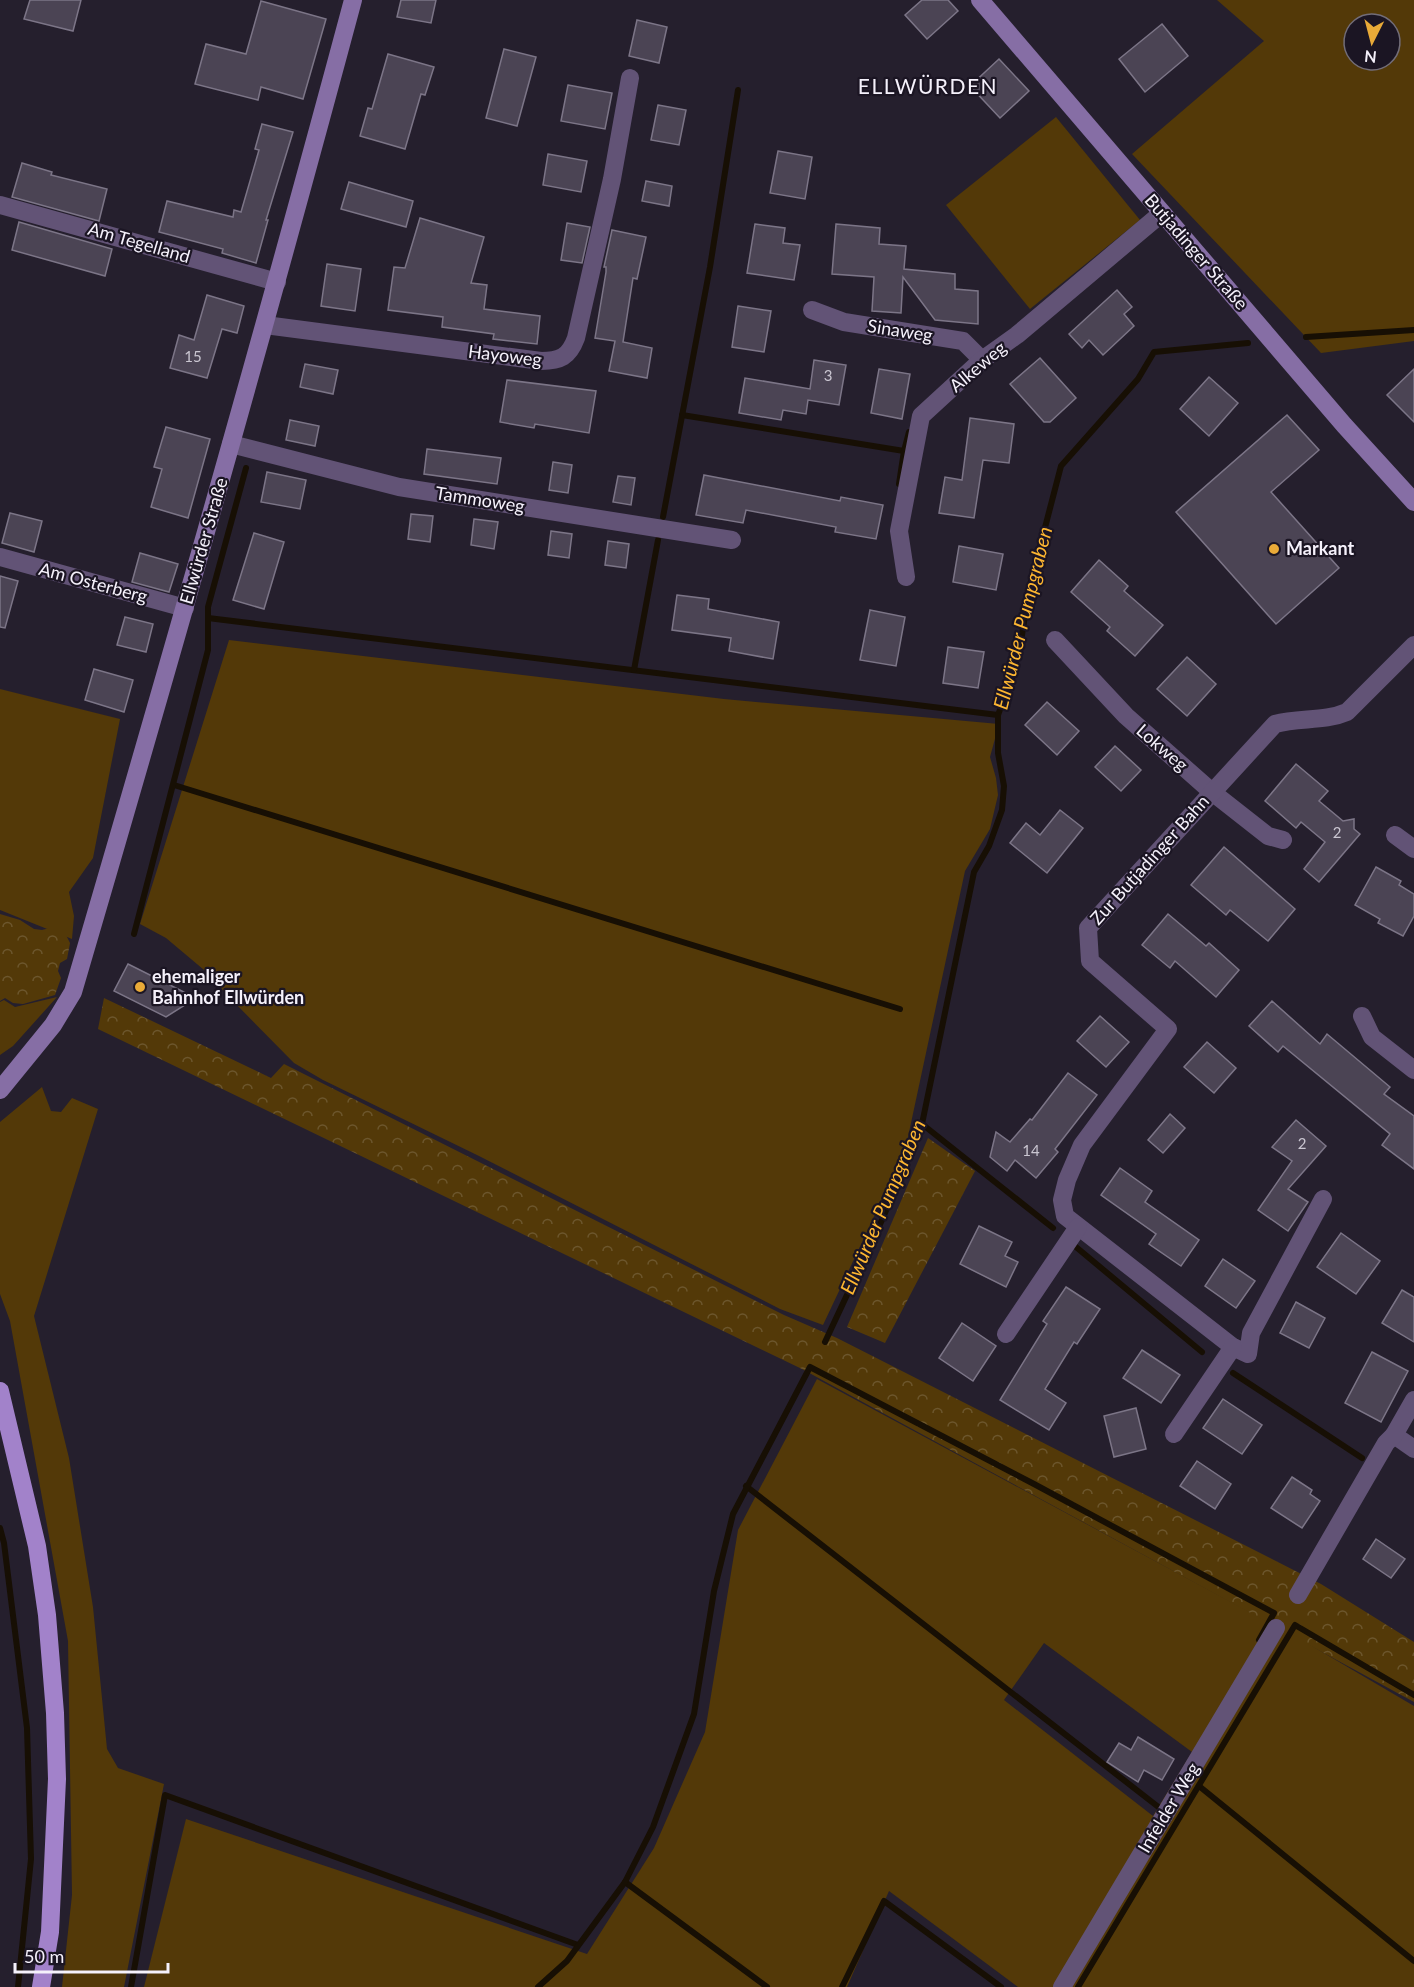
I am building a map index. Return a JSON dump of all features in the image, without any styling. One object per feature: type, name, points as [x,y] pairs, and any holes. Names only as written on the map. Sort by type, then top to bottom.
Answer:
[{"type":"main road","points":[[0,1391],[37,1546],[47,1615],[55,1713],[57,1779],[50,1932],[41,1987]]},
{"type":"street","name":"Ellwürder Straße","points":[[0,1090],[53,1026],[73,992],[186,608],[353,0]]},
{"type":"street","name":"Butjadinger Straße","points":[[980,0],[1344,425],[1414,502]]},
{"type":"street","name":"Hayoweg","points":[[265,325],[541,361],[555,361],[565,357],[571,351],[576,338],[612,179],[630,78]]},
{"type":"street","name":"Am Tegelland","points":[[0,205],[277,282]]},
{"type":"street","name":"Alkeweg","points":[[906,577],[899,531],[921,416],[982,360],[1017,335],[1162,213]]},
{"type":"street","name":"Sinaweg","points":[[812,310],[844,322],[963,340],[982,360]]},
{"type":"street","name":"Tammoweg","points":[[231,444],[399,487],[732,540]]},
{"type":"street","name":"Am Osterberg","points":[[0,557],[186,608]]},
{"type":"street","name":"Lokweg","points":[[1054,640],[1126,716],[1212,792],[1268,836],[1283,840]]},
{"type":"street","name":"Zur Butjadinger Bahn","points":[[1240,1351],[1065,1216],[1062,1200],[1082,1145],[1168,1029],[1090,961],[1088,928],[1275,724],[1291,720],[1333,718],[1347,712],[1414,645]]},
{"type":"street","points":[[1395,835],[1414,849]]},
{"type":"street","points":[[1362,1016],[1372,1037],[1414,1070]]},
{"type":"street","name":"Ellwürder Straße","points":[[0,1073],[19,1065]]},
{"type":"street","points":[[1174,1434],[1240,1351],[1323,1199]]},
{"type":"street","points":[[1006,1334],[1078,1227]]},
{"type":"street","points":[[1298,1595],[1386,1443],[1394,1435],[1414,1400]]},
{"type":"street","points":[[1394,1435],[1414,1449]]},
{"type":"street","name":"Infelder Weg","points":[[1062,1987],[1276,1629]]},
{"type":"green space","points":[[1217,0],[1414,0],[1414,341],[1321,353],[1132,154],[1264,41]]},
{"type":"green space","points":[[1056,117],[1140,220],[1030,309],[946,205]]},
{"type":"green space","points":[[229,640],[724,699],[999,724],[990,757],[998,795],[990,829],[965,871],[905,1151],[823,1325],[780,1309],[479,1156],[323,1080],[294,1063],[210,975],[166,938],[140,924]]},
{"type":"green space","points":[[0,689],[120,719],[93,858],[69,892],[74,916],[72,939],[0,910]]},
{"type":"green space","points":[[0,914],[20,920],[34,929],[50,928],[64,931],[70,943],[67,959],[60,963],[58,971],[61,978],[55,995],[23,1004],[13,1003],[5,998],[0,1001]]},
{"type":"green space","points":[[57,997],[13,1046],[0,1055],[0,1002],[4,1000],[15,1007]]},
{"type":"green space","points":[[104,998],[271,1078],[284,1064],[784,1315],[837,1338],[1321,1584],[1414,1642],[1414,1702],[802,1369],[98,1029]]},
{"type":"green space","points":[[42,1087],[51,1111],[61,1112],[72,1098],[98,1109],[34,1316],[69,1458],[93,1607],[107,1749],[118,1768],[164,1784],[124,1987],[62,1987],[72,1895],[68,1641],[10,1321],[0,1294],[0,1122]]},
{"type":"green space","points":[[928,1138],[975,1171],[885,1343],[847,1327]]},
{"type":"green space","points":[[817,1379],[1300,1639],[1414,1706],[1414,1987],[1018,1987],[889,1891],[847,1987],[144,1987],[186,1819],[587,1954],[654,1848],[705,1732],[738,1530]],"holes":[[[1044,1643],[1192,1752],[1153,1816],[1004,1700]]]},
{"type":"building","points":[[30,0],[81,0],[73,31],[24,19]]},
{"type":"building","points":[[401,0],[436,0],[431,23],[397,17]]},
{"type":"building","points":[[922,0],[948,0],[958,11],[927,39],[905,15]]},
{"type":"building","points":[[261,1],[326,19],[303,99],[261,87],[258,100],[195,84],[206,44],[246,54]]},
{"type":"building","points":[[637,20],[667,27],[659,63],[629,56]]},
{"type":"building","points":[[1162,24],[1188,56],[1145,92],[1119,59]]},
{"type":"building","points":[[504,49],[536,57],[517,126],[486,118]]},
{"type":"building","points":[[388,54],[434,67],[425,95],[421,94],[405,149],[360,136],[368,108],[372,109]]},
{"type":"building","points":[[999,59],[1029,91],[1000,118],[970,86]]},
{"type":"building","points":[[568,85],[612,93],[605,129],[561,121]]},
{"type":"building","points":[[658,105],[686,110],[679,145],[651,140]]},
{"type":"building","points":[[262,124],[293,132],[266,220],[268,220],[256,263],[222,253],[223,249],[159,232],[167,201],[233,217],[234,210],[241,212],[259,150],[255,149]]},
{"type":"building","points":[[778,151],[812,157],[805,199],[770,193]]},
{"type":"building","points":[[548,154],[587,161],[581,192],[543,185]]},
{"type":"building","points":[[22,163],[52,172],[51,175],[107,189],[99,221],[12,197]]},
{"type":"building","points":[[646,181],[672,186],[669,206],[642,201]]},
{"type":"building","points":[[349,182],[413,201],[406,227],[341,209]]},
{"type":"building","points":[[420,218],[484,237],[471,283],[487,285],[484,309],[540,316],[537,344],[493,339],[494,334],[442,327],[443,317],[388,310],[394,267],[405,268]]},
{"type":"building","points":[[19,222],[112,249],[105,276],[12,250]]},
{"type":"building","points":[[567,223],[590,227],[582,263],[561,260]]},
{"type":"building","points":[[755,224],[785,228],[783,243],[800,245],[794,280],[747,273]]},
{"type":"building","points":[[836,224],[880,228],[879,244],[906,246],[904,269],[955,274],[955,289],[978,291],[978,324],[935,320],[903,277],[901,313],[872,311],[874,277],[832,274]]},
{"type":"building","points":[[612,230],[646,237],[637,279],[633,278],[623,342],[652,348],[647,378],[609,371],[615,341],[595,338],[606,272],[606,267],[604,267]]},
{"type":"building","points":[[327,264],[361,269],[355,311],[321,306]]},
{"type":"building","points":[[1117,290],[1132,307],[1124,314],[1134,326],[1103,355],[1089,340],[1082,348],[1069,334]]},
{"type":"building","points":[[207,295],[244,306],[237,333],[222,329],[207,378],[170,368],[179,335],[194,340]]},
{"type":"building","points":[[738,306],[771,311],[764,352],[732,347]]},
{"type":"building","points":[[1040,358],[1076,398],[1050,422],[1044,422],[1010,384]]},
{"type":"building","points":[[814,360],[846,365],[839,405],[808,400],[806,414],[783,410],[781,420],[739,413],[745,378],[810,389]]},
{"type":"building","points":[[305,364],[338,370],[333,394],[300,387]]},
{"type":"building","points":[[879,369],[910,374],[902,419],[871,413]]},
{"type":"building","points":[[1414,369],[1414,422],[1387,395]]},
{"type":"building","points":[[1209,377],[1238,403],[1209,436],[1180,409]]},
{"type":"building","points":[[507,380],[596,391],[589,433],[535,424],[534,428],[500,422]]},
{"type":"building","points":[[1287,415],[1319,450],[1271,492],[1339,568],[1276,624],[1176,512]]},
{"type":"building","points":[[970,418],[1014,424],[1009,463],[983,460],[974,518],[939,513],[945,477],[962,480]]},
{"type":"building","points":[[290,420],[319,426],[315,446],[286,440]]},
{"type":"building","points":[[166,427],[210,439],[188,518],[151,507],[162,469],[154,467]]},
{"type":"building","points":[[427,449],[501,458],[497,484],[424,474]]},
{"type":"building","points":[[553,462],[572,465],[568,493],[549,490]]},
{"type":"building","points":[[267,472],[306,480],[300,509],[261,502]]},
{"type":"building","points":[[704,475],[840,501],[841,497],[883,505],[876,539],[835,532],[836,527],[746,510],[743,523],[696,515]]},
{"type":"building","points":[[618,476],[635,478],[631,505],[613,502]]},
{"type":"building","points":[[10,513],[42,521],[34,552],[2,543]]},
{"type":"building","points":[[411,514],[433,516],[430,542],[408,539]]},
{"type":"building","points":[[474,519],[498,522],[494,549],[471,545]]},
{"type":"building","points":[[551,531],[572,534],[569,558],[548,555]]},
{"type":"building","points":[[254,533],[284,542],[264,609],[233,600]]},
{"type":"building","points":[[608,541],[629,544],[626,568],[605,565]]},
{"type":"building","points":[[959,546],[1003,554],[996,590],[953,582]]},
{"type":"building","points":[[140,553],[178,564],[169,592],[132,582]]},
{"type":"building","points":[[1099,560],[1128,586],[1124,591],[1163,625],[1135,656],[1107,631],[1110,627],[1071,592]]},
{"type":"building","points":[[0,576],[18,581],[5,628],[0,627]]},
{"type":"building","points":[[677,595],[709,599],[708,609],[779,622],[773,659],[729,651],[731,638],[672,630]]},
{"type":"building","points":[[870,610],[905,617],[896,666],[860,660]]},
{"type":"building","points":[[125,617],[153,624],[146,652],[117,645]]},
{"type":"building","points":[[948,647],[984,652],[978,688],[943,683]]},
{"type":"building","points":[[1187,657],[1216,684],[1187,716],[1157,689]]},
{"type":"building","points":[[94,669],[133,680],[124,712],[85,700]]},
{"type":"building","points":[[1047,702],[1079,731],[1057,755],[1025,725]]},
{"type":"building","points":[[1115,746],[1141,770],[1121,791],[1095,767]]},
{"type":"building","points":[[1296,764],[1328,791],[1319,801],[1343,821],[1354,819],[1354,829],[1360,834],[1319,882],[1304,869],[1325,842],[1301,822],[1296,828],[1265,801]]},
{"type":"building","points":[[1060,810],[1083,828],[1047,873],[1010,843],[1026,823],[1040,835]]},
{"type":"building","points":[[1224,847],[1295,909],[1268,941],[1230,910],[1226,915],[1191,885]]},
{"type":"building","points":[[1376,867],[1401,881],[1399,885],[1414,894],[1414,916],[1403,936],[1378,923],[1380,919],[1355,905]]},
{"type":"building","points":[[1168,914],[1206,946],[1209,943],[1239,970],[1216,997],[1175,961],[1170,968],[1142,945]]},
{"type":"building","name":"ehemaliger Bahnhof Ellwürden","points":[[128,964],[196,998],[166,1017],[114,991]]},
{"type":"building","points":[[1272,1001],[1320,1044],[1327,1034],[1390,1087],[1384,1094],[1414,1116],[1414,1169],[1382,1145],[1390,1134],[1283,1046],[1278,1052],[1249,1026]]},
{"type":"building","points":[[1100,1016],[1129,1042],[1106,1067],[1077,1041]]},
{"type":"building","points":[[1207,1042],[1236,1068],[1214,1093],[1184,1067]]},
{"type":"building","points":[[1068,1073],[1097,1095],[1055,1149],[1058,1152],[1036,1178],[1015,1160],[1007,1171],[990,1157],[996,1132],[1010,1142],[1030,1119],[1032,1120]]},
{"type":"building","points":[[1170,1114],[1185,1128],[1163,1153],[1148,1140]]},
{"type":"building","points":[[1296,1120],[1326,1146],[1288,1189],[1308,1202],[1288,1231],[1258,1210],[1292,1161],[1272,1147]]},
{"type":"building","points":[[1120,1168],[1152,1191],[1145,1202],[1199,1240],[1181,1266],[1149,1244],[1156,1234],[1101,1195]]},
{"type":"building","points":[[979,1226],[1012,1242],[1005,1256],[1018,1262],[1006,1287],[960,1264]]},
{"type":"building","points":[[1341,1233],[1380,1261],[1356,1294],[1317,1267]]},
{"type":"building","points":[[1223,1259],[1255,1281],[1236,1308],[1205,1286]]},
{"type":"building","points":[[1066,1287],[1100,1309],[1077,1344],[1074,1342],[1045,1389],[1066,1403],[1049,1430],[1000,1400],[1047,1324],[1043,1321]]},
{"type":"building","points":[[1402,1290],[1414,1297],[1414,1342],[1382,1323]]},
{"type":"building","points":[[1296,1302],[1325,1318],[1309,1348],[1280,1333]]},
{"type":"building","points":[[962,1323],[996,1346],[973,1381],[939,1358]]},
{"type":"building","points":[[1142,1350],[1180,1375],[1161,1403],[1123,1378]]},
{"type":"building","points":[[1372,1352],[1408,1371],[1381,1422],[1345,1403]]},
{"type":"building","points":[[1223,1399],[1262,1425],[1242,1454],[1203,1428]]},
{"type":"building","points":[[1136,1408],[1146,1449],[1114,1457],[1104,1416]]},
{"type":"building","points":[[1197,1461],[1231,1484],[1215,1509],[1180,1486]]},
{"type":"building","points":[[1292,1477],[1312,1490],[1310,1494],[1320,1501],[1302,1528],[1271,1508]]},
{"type":"building","points":[[1376,1539],[1405,1559],[1391,1578],[1363,1559]]},
{"type":"building","points":[[1138,1737],[1174,1759],[1162,1780],[1144,1770],[1138,1782],[1107,1762],[1119,1743],[1131,1750]]},
{"type":"waterway","points":[[663,517],[710,267],[738,90]]},
{"type":"waterway","name":"Ellwürder Pumpgraben","points":[[1306,337],[1414,330]]},
{"type":"waterway","name":"Ellwürder Pumpgraben","points":[[825,1342],[882,1220],[922,1124],[974,872],[989,846],[1002,810],[1004,786],[998,753],[998,715],[1013,675],[1029,589],[1061,466],[1138,379],[1154,352],[1248,343]]},
{"type":"waterway","points":[[682,415],[904,451]]},
{"type":"waterway","points":[[899,484],[909,432]]},
{"type":"waterway","points":[[134,934],[208,650],[208,607],[246,468]]},
{"type":"waterway","points":[[634,670],[658,540]]},
{"type":"waterway","points":[[208,618],[998,715]]},
{"type":"waterway","points":[[174,785],[900,1009]]},
{"type":"waterway","points":[[922,1124],[1053,1228]]},
{"type":"waterway","points":[[1076,1247],[1202,1352]]},
{"type":"waterway","points":[[538,1987],[567,1961],[625,1882],[653,1827],[694,1714],[714,1591],[733,1514],[810,1367],[1274,1613],[1259,1640]]},
{"type":"waterway","points":[[1233,1373],[1362,1458]]},
{"type":"waterway","points":[[746,1486],[1161,1809]]},
{"type":"waterway","points":[[0,1528],[4,1543],[27,1728],[31,1859],[18,1987]]},
{"type":"waterway","points":[[1078,1987],[1295,1625],[1414,1695]]},
{"type":"waterway","points":[[1199,1786],[1414,1961]]},
{"type":"waterway","points":[[131,1987],[165,1795],[578,1945]]},
{"type":"waterway","points":[[625,1882],[767,1987]]},
{"type":"waterway","points":[[842,1987],[884,1901],[1001,1987]]},
{"type":"place","name":"Markant","points":[[1274,549]]},
{"type":"place","name":"ehemaliger Bahnhof Ellwürden","points":[[140,987]]},
{"type":"district","name":"ELLWÜRDEN","points":[[928,87]]}]
